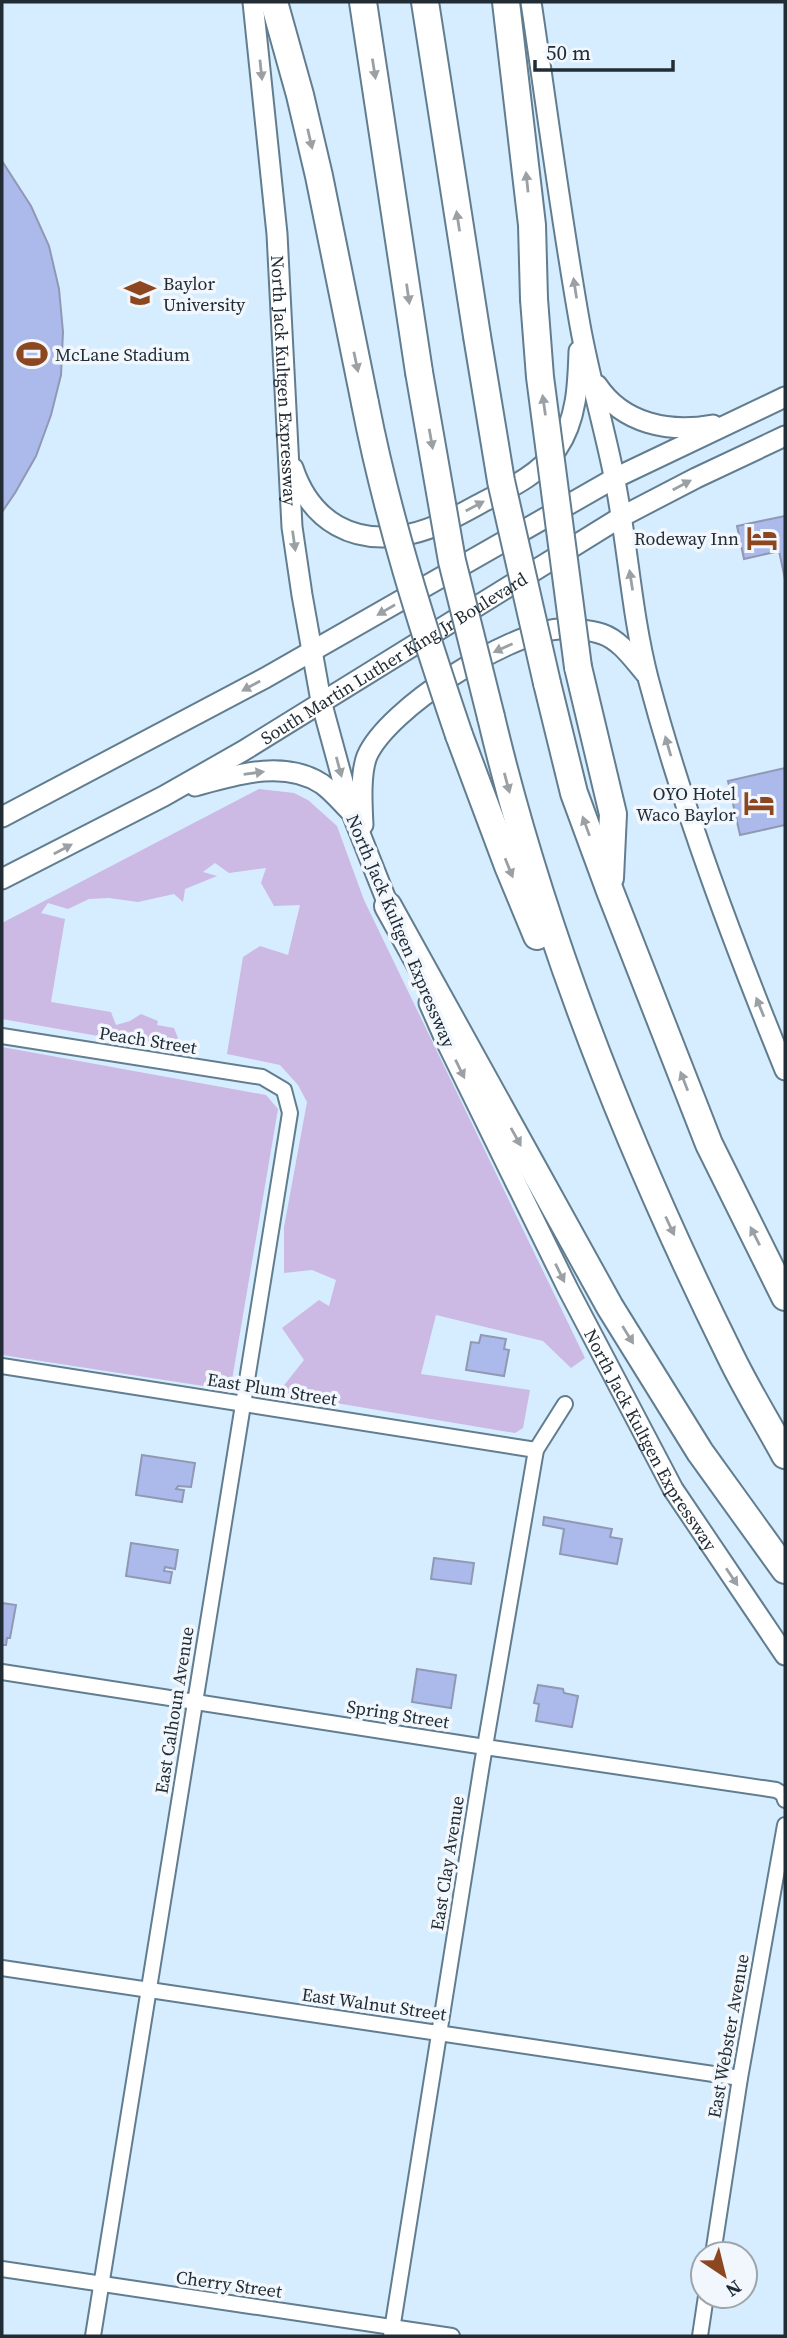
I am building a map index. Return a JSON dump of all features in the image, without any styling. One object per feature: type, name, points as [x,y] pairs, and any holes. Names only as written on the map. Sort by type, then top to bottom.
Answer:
[{"type":"highway","points":[[274,2],[316,163],[384,491],[422,627],[459,736],[508,866],[555,978],[732,1359],[785,1455]]},
{"type":"highway","points":[[363,2],[419,372],[452,561],[506,780],[534,879],[576,995],[653,1188]]},
{"type":"highway","points":[[425,2],[501,481],[574,793],[709,1144],[785,1297]]},
{"type":"highway","points":[[506,2],[532,225],[534,299],[541,377],[578,667],[613,814],[610,891]]},
{"type":"highway","points":[[388,906],[610,1307],[700,1451],[785,1570]]},
{"type":"main road","name":"North Jack Kultgen Expressway","points":[[253,2],[277,234],[292,527],[311,653],[351,811],[444,1037],[568,1289],[673,1489],[785,1655]]},
{"type":"main road","points":[[531,2],[580,327],[615,478],[640,642],[648,676],[701,852],[785,1070]]},
{"type":"main road","points":[[287,450],[298,482],[310,504],[328,520],[351,533],[374,538],[412,534],[455,517],[522,481],[557,450],[578,395],[580,327]]},
{"type":"main road","points":[[593,379],[610,401],[621,410],[656,426],[696,428],[731,422]]},
{"type":"main road","points":[[2,817],[311,653],[615,478],[785,397]]},
{"type":"main road","name":"South Martin Luther King Jr Boulevard","points":[[2,879],[164,796],[243,751],[621,517],[785,436]]},
{"type":"main road","points":[[375,873],[363,830],[361,798],[366,757],[384,729],[419,697],[492,653],[530,636],[558,629],[603,634],[623,648],[648,676]]},
{"type":"main road","points":[[164,796],[231,777],[276,770],[298,772],[322,784],[351,811]]},
{"type":"street","name":"Peach Street","points":[[2,1036],[262,1077],[284,1090]]},
{"type":"street","name":"East Calhoun Avenue","points":[[93,2336],[290,1113],[284,1090]]},
{"type":"street","name":"East Plum Street","points":[[2,1366],[536,1450]]},
{"type":"street","name":"East Clay Avenue","points":[[392,2332],[485,1747],[536,1450],[565,1404]]},
{"type":"street","name":"Spring Street","points":[[2,1672],[776,1790],[785,1799]]},
{"type":"street","name":"East Webster Avenue","points":[[715,2240],[740,2078],[785,1825]]},
{"type":"street","name":"East Walnut Street","points":[[2,1968],[740,2078]]},
{"type":"street","name":"Cherry Street","points":[[2,2269],[392,2332],[452,2336]]},
{"type":"street","points":[[700,2336],[704,2310]]},
{"type":"shaded area","points":[[259,789],[294,793],[308,800],[337,826],[364,900],[585,1358],[571,1368],[543,1341],[436,1315],[421,1374],[530,1390],[523,1428],[515,1433],[336,1403],[274,1398],[304,1360],[282,1328],[319,1300],[329,1306],[336,1280],[312,1270],[284,1273],[284,1227],[307,1102],[298,1085],[280,1065],[227,1054],[243,957],[260,946],[288,955],[300,905],[274,906],[261,883],[266,868],[229,873],[215,863],[203,872],[217,876],[185,889],[183,902],[174,894],[138,902],[109,898],[89,899],[68,909],[48,903],[41,913],[65,919],[51,1002],[111,1012],[116,1025],[141,1014],[158,1021],[157,1025],[174,1028],[183,1051],[2,1019],[2,923]]},
{"type":"shaded area","points":[[2,1047],[266,1095],[278,1109],[232,1380],[223,1389],[2,1355]]},
{"type":"building","name":"McLane Stadium","points":[[2,161],[31,206],[49,246],[59,289],[63,332],[61,375],[51,415],[36,456],[2,512]]},
{"type":"building","name":"Rodeway Inn","points":[[785,516],[785,579],[779,551],[744,559],[737,526]]},
{"type":"building","name":"OYO Hotel Waco Baylor","points":[[785,768],[785,825],[740,835],[728,781]]},
{"type":"building","points":[[481,1335],[506,1339],[504,1349],[509,1350],[504,1376],[466,1370],[471,1342],[479,1343]]},
{"type":"building","points":[[142,1455],[195,1463],[191,1487],[178,1486],[176,1489],[184,1490],[182,1502],[136,1495]]},
{"type":"building","points":[[544,1517],[612,1529],[610,1537],[622,1539],[617,1564],[560,1554],[564,1529],[543,1525]]},
{"type":"building","points":[[131,1543],[178,1550],[175,1569],[165,1567],[164,1571],[172,1572],[170,1583],[126,1576]]},
{"type":"building","points":[[434,1558],[474,1563],[471,1584],[431,1579]]},
{"type":"building","points":[[2,1603],[16,1605],[10,1638],[7,1638],[6,1645],[2,1645]]},
{"type":"building","points":[[417,1669],[456,1675],[451,1708],[412,1702]]},
{"type":"building","points":[[538,1685],[563,1689],[564,1693],[578,1696],[572,1727],[536,1721],[539,1704],[534,1703]]},
{"type":"place","name":"Baylor University","points":[[140,293]]},
{"type":"place","name":"McLane Stadium","points":[[32,354]]},
{"type":"place","name":"Rodeway Inn","points":[[762,538]]},
{"type":"place","name":"OYO Hotel Waco Baylor","points":[[759,803]]}]
